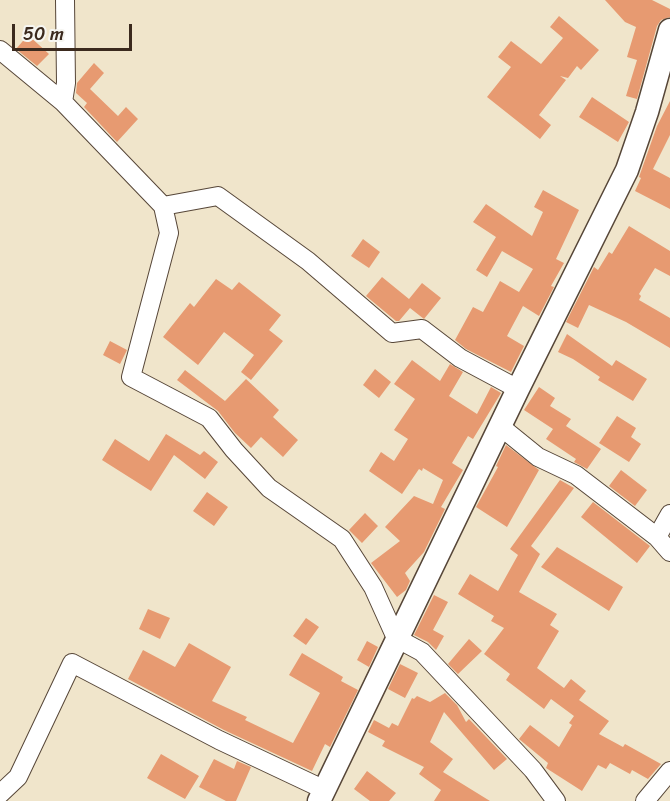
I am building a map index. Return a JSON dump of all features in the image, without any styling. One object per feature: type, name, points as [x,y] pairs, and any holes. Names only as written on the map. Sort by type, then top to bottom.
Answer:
[{"type":"street","points":[[63,102],[66,83],[65,0]]},
{"type":"street","points":[[0,794],[18,777],[72,663],[322,795],[396,638],[627,170],[670,30]]},
{"type":"street","points":[[0,50],[63,102],[163,206],[169,233],[131,377],[208,418],[269,488],[342,539],[373,587],[396,638],[422,652],[533,770],[556,801]]},
{"type":"street","points":[[163,206],[218,196],[308,261],[392,333],[422,329],[460,358],[518,389]]},
{"type":"street","points":[[501,427],[538,457],[576,475],[657,537],[670,552]]},
{"type":"street","points":[[657,537],[670,514]]},
{"type":"street","points":[[645,801],[670,771]]},
{"type":"building","points":[[605,0],[652,0],[670,9],[670,17],[661,20],[657,26],[637,99],[626,96],[637,60],[627,57],[636,27],[625,22]]},
{"type":"building","points":[[559,16],[599,50],[581,70],[577,66],[568,78],[560,76],[566,80],[539,115],[551,125],[540,139],[487,97],[511,67],[498,57],[511,41],[541,64],[563,38],[550,27]]},
{"type":"building","points":[[28,35],[49,54],[37,66],[16,49]]},
{"type":"building","points":[[94,63],[104,73],[90,89],[118,116],[126,107],[138,119],[117,142],[84,107],[87,103],[76,93],[77,83]]},
{"type":"building","points":[[592,97],[629,122],[618,142],[579,117]]},
{"type":"building","points":[[670,101],[670,135],[653,169],[670,178],[670,209],[635,191],[657,126]]},
{"type":"building","points":[[543,190],[579,210],[556,259],[564,263],[551,286],[554,287],[539,316],[523,306],[507,336],[524,346],[511,372],[466,349],[455,340],[473,307],[483,312],[500,281],[519,292],[533,269],[502,251],[487,277],[476,270],[496,237],[473,222],[486,204],[532,236],[543,212],[534,207]]},
{"type":"building","points":[[629,226],[670,251],[670,276],[655,268],[639,294],[641,296],[639,300],[670,318],[670,348],[626,322],[589,305],[578,328],[566,322],[594,267],[598,270],[609,252],[612,254]]},
{"type":"building","points":[[363,239],[380,252],[369,268],[351,256]]},
{"type":"building","points":[[382,277],[409,299],[422,283],[441,298],[424,319],[410,308],[399,321],[396,321],[366,296]]},
{"type":"building","points":[[216,279],[232,290],[239,282],[281,315],[269,330],[283,341],[251,380],[241,372],[254,355],[224,332],[198,365],[163,337],[190,303],[194,307]]},
{"type":"building","points":[[567,334],[612,366],[616,360],[647,379],[633,401],[598,380],[600,377],[573,359],[558,352]]},
{"type":"building","points":[[110,341],[127,350],[120,364],[103,355]]},
{"type":"building","points":[[412,360],[440,381],[450,364],[463,372],[449,396],[477,414],[491,387],[501,393],[473,439],[468,436],[452,463],[463,470],[441,507],[445,509],[424,552],[405,573],[410,581],[406,590],[397,597],[371,563],[400,541],[385,527],[414,496],[433,504],[443,480],[423,468],[422,471],[419,469],[402,494],[369,471],[381,452],[394,461],[408,439],[394,430],[415,399],[394,384]]},
{"type":"building","points":[[375,369],[391,382],[379,398],[363,385]]},
{"type":"building","points":[[185,370],[225,401],[246,379],[279,410],[273,417],[298,440],[283,457],[261,437],[251,448],[235,433],[218,411],[177,380]]},
{"type":"building","points":[[539,387],[555,398],[550,406],[571,419],[566,426],[601,449],[587,469],[574,462],[576,459],[546,439],[553,429],[524,410]]},
{"type":"building","points":[[617,416],[636,428],[631,437],[641,444],[629,462],[599,443]]},
{"type":"building","points":[[166,434],[200,455],[204,451],[218,462],[205,479],[174,455],[151,491],[102,460],[115,439],[149,461]]},
{"type":"building","points":[[506,445],[539,470],[507,527],[476,507],[498,467],[496,466]]},
{"type":"building","points":[[621,470],[647,490],[635,506],[609,486]]},
{"type":"building","points":[[560,480],[574,488],[531,546],[540,554],[519,592],[557,614],[550,625],[559,631],[537,668],[564,688],[571,679],[586,691],[579,700],[609,721],[599,734],[623,747],[625,744],[661,764],[648,779],[632,770],[630,774],[610,763],[606,769],[598,765],[582,791],[546,768],[548,763],[519,739],[530,725],[559,747],[572,725],[569,723],[574,716],[551,699],[544,709],[506,680],[510,674],[484,654],[504,628],[491,621],[494,616],[458,594],[470,574],[498,591],[518,555],[510,549]]},
{"type":"building","points":[[207,492],[228,507],[214,526],[193,511]]},
{"type":"building","points":[[593,502],[650,546],[637,563],[581,517]]},
{"type":"building","points":[[365,513],[378,526],[362,543],[349,530]]},
{"type":"building","points":[[557,547],[623,587],[609,611],[541,567]]},
{"type":"building","points":[[434,595],[448,602],[433,630],[444,636],[436,650],[428,642],[414,635]]},
{"type":"building","points":[[148,609],[170,618],[160,639],[139,629]]},
{"type":"building","points":[[306,618],[319,627],[306,645],[293,636]]},
{"type":"building","points":[[469,639],[482,651],[458,674],[448,664]]},
{"type":"building","points":[[367,641],[378,647],[369,667],[357,660]]},
{"type":"building","points":[[189,643],[231,667],[212,701],[247,717],[245,720],[293,743],[320,693],[289,675],[302,653],[343,677],[341,681],[358,690],[330,747],[325,744],[312,771],[224,730],[128,679],[143,650],[175,667]]},
{"type":"building","points":[[400,664],[418,673],[405,698],[388,689]]},
{"type":"building","points":[[445,693],[457,705],[466,722],[469,719],[507,759],[494,770],[444,712],[430,742],[453,759],[443,772],[490,801],[434,801],[441,790],[419,774],[424,767],[382,746],[385,741],[368,732],[374,720],[389,728],[392,723],[398,726],[412,698],[417,696],[430,702]]},
{"type":"building","points":[[161,754],[199,776],[185,799],[147,778]]},
{"type":"building","points":[[214,759],[234,769],[237,761],[251,767],[236,801],[226,801],[199,787]]},
{"type":"building","points":[[367,771],[396,793],[389,801],[370,801],[354,789]]}]
